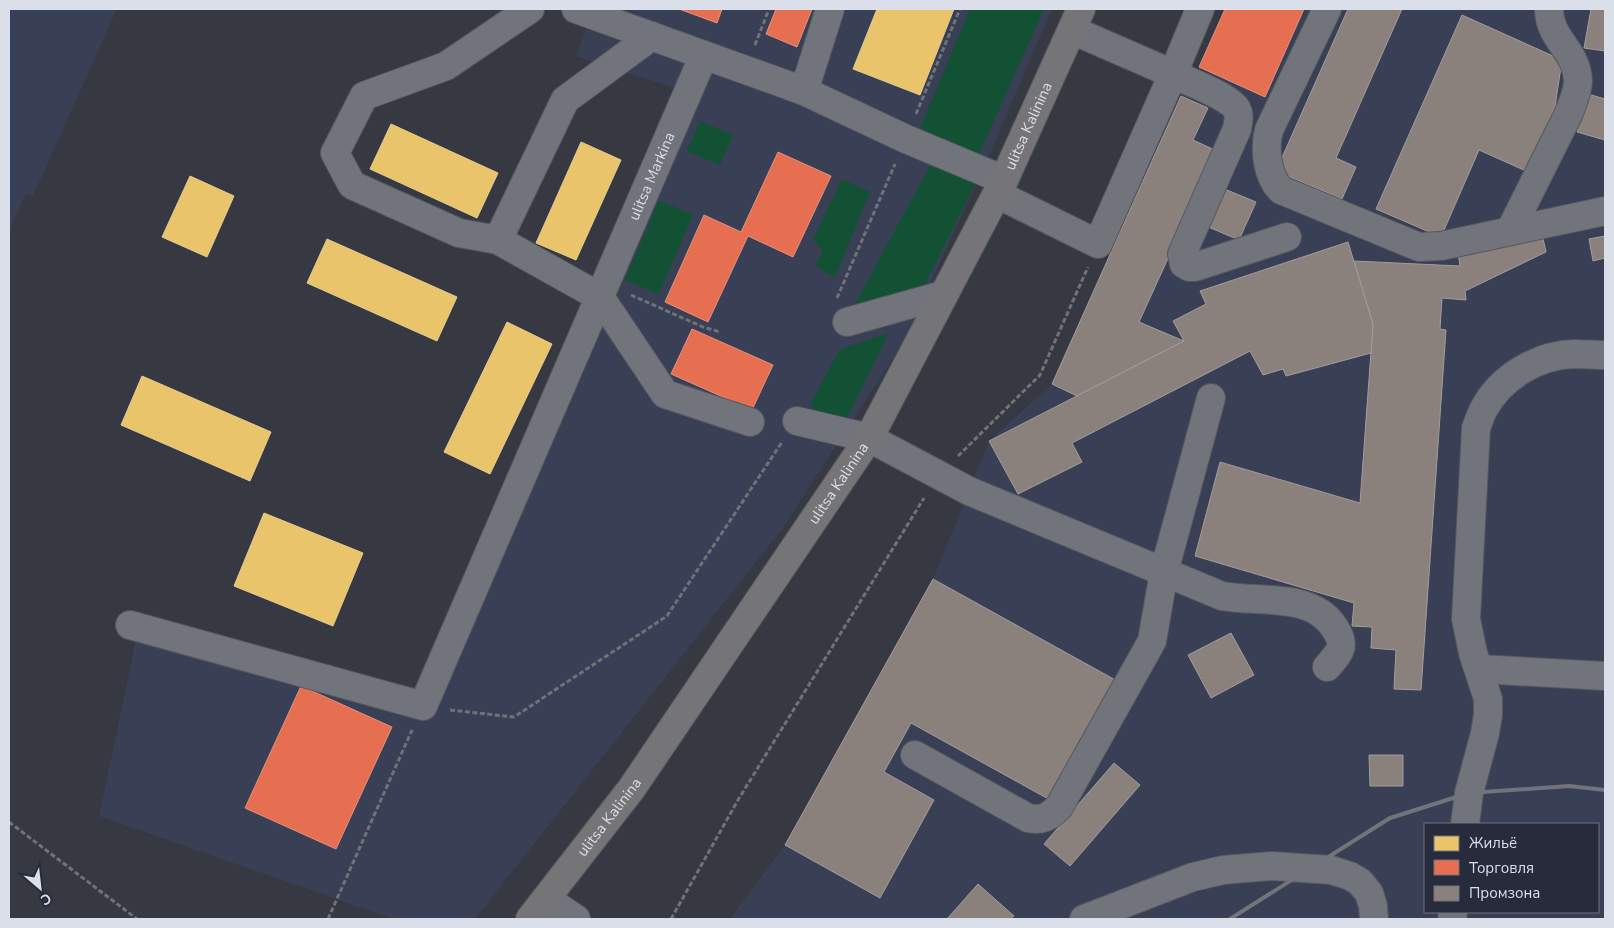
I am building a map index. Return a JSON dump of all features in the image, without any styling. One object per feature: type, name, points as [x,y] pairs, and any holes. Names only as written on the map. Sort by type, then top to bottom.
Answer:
[{"type":"main road","name":"ulitsa Kalinina","points":[[538,909],[632,788],[869,438],[1000,187],[1077,20]]},
{"type":"street","points":[[530,9],[446,66],[364,96],[335,153],[352,185],[459,233],[498,240],[602,290],[665,394],[750,422]]},
{"type":"street","points":[[576,9],[804,91],[906,139],[1000,187],[1098,244],[1200,9]]},
{"type":"street","points":[[804,91],[830,9]]},
{"type":"street","points":[[1327,9],[1269,130],[1266,142],[1271,175],[1275,184],[1288,194],[1419,247],[1442,246],[1605,211]]},
{"type":"street","points":[[1510,231],[1568,115],[1575,98],[1578,82],[1576,68],[1571,56],[1553,31],[1549,20],[1549,9]]},
{"type":"street","points":[[1077,20],[1173,74],[1230,100],[1237,109],[1239,119],[1237,129],[1182,254],[1184,264],[1188,267],[1195,267],[1287,238]]},
{"type":"street","points":[[498,240],[565,100],[652,36]]},
{"type":"street","name":"ulitsa Markina","points":[[423,706],[704,55]]},
{"type":"street","points":[[1239,119],[1269,130]]},
{"type":"street","points":[[847,322],[943,295]]},
{"type":"street","points":[[1465,823],[1469,792],[1488,715],[1488,699],[1473,653],[1466,619],[1476,428],[1485,407],[1500,386],[1520,370],[1546,358],[1573,354],[1605,355]]},
{"type":"street","points":[[916,755],[1028,818],[1038,820],[1050,816],[1059,807],[1152,641],[1164,572],[1211,398]]},
{"type":"street","points":[[797,420],[869,438],[969,491],[1222,596],[1241,600],[1262,599],[1292,602],[1318,610],[1330,620],[1341,638],[1342,647],[1327,667]]},
{"type":"street","points":[[130,625],[423,706]]},
{"type":"street","points":[[1479,669],[1605,676]]},
{"type":"street","points":[[1084,919],[1193,878],[1223,870],[1272,866],[1331,870],[1350,876],[1360,882],[1368,893],[1373,906],[1374,919]]},
{"type":"street","points":[[538,909],[576,919]]},
{"type":"path","points":[[671,919],[738,800],[939,475],[1040,375],[1098,244]]},
{"type":"path","points":[[602,290],[720,332]]},
{"type":"path","points":[[328,919],[423,706],[514,717],[667,616],[797,420]]},
{"type":"path","points":[[9,822],[136,919]]},
{"type":"shaded area","points":[[9,9],[117,9],[33,196],[26,193],[9,232]]},
{"type":"shaded area","points":[[593,9],[1052,9],[988,158],[903,343],[782,529],[475,919],[393,919],[99,816],[140,620],[419,701],[680,90],[576,56]]},
{"type":"shaded area","points":[[1225,9],[1605,9],[1605,919],[730,919],[785,845],[933,579],[989,441],[1052,384],[1181,96],[1199,67]]},
{"type":"green space","points":[[970,9],[1044,9],[978,156],[920,128]]},
{"type":"green space","points":[[700,121],[733,135],[720,165],[687,151]]},
{"type":"green space","points":[[931,164],[975,184],[922,290],[855,304]]},
{"type":"green space","points":[[842,179],[870,192],[835,277],[815,266],[822,250],[813,239]]},
{"type":"green space","points":[[659,200],[693,215],[659,294],[625,280]]},
{"type":"green space","points":[[889,333],[842,428],[810,405],[839,350]]},
{"type":"building: Жильё","points":[[877,9],[954,9],[920,95],[853,69]]},
{"type":"building: Жильё","points":[[391,124],[498,173],[477,218],[370,169]]},
{"type":"building: Жильё","points":[[581,142],[621,160],[576,260],[536,243]]},
{"type":"building: Жильё","points":[[190,176],[234,196],[207,257],[162,237]]},
{"type":"building: Жильё","points":[[327,239],[457,297],[437,341],[307,283]]},
{"type":"building: Жильё","points":[[507,322],[552,344],[490,474],[444,452]]},
{"type":"building: Жильё","points":[[142,376],[271,432],[250,481],[121,425]]},
{"type":"building: Жильё","points":[[264,513],[363,553],[333,626],[234,586]]},
{"type":"building: Торговля","points":[[679,9],[722,9],[717,23]]},
{"type":"building: Торговля","points":[[776,9],[812,9],[797,47],[766,34]]},
{"type":"building: Торговля","points":[[1225,9],[1304,9],[1265,97],[1199,67]]},
{"type":"building: Торговля","points":[[778,152],[831,176],[793,257],[748,236],[708,322],[665,302],[704,215],[741,232]]},
{"type":"building: Торговля","points":[[692,329],[773,365],[752,410],[671,374]]},
{"type":"building: Торговля","points":[[301,686],[392,727],[336,849],[245,808]]},
{"type":"building: Промзона","points":[[1348,9],[1402,9],[1336,158],[1356,167],[1342,199],[1276,171]]},
{"type":"building: Промзона","points":[[1591,9],[1605,9],[1605,51],[1584,48]]},
{"type":"building: Промзона","points":[[1462,15],[1562,60],[1555,107],[1526,171],[1479,150],[1441,237],[1376,209]]},
{"type":"building: Промзона","points":[[1588,94],[1605,99],[1605,140],[1577,132]]},
{"type":"building: Промзона","points":[[1181,96],[1208,108],[1193,140],[1217,151],[1139,322],[1184,341],[1077,396],[1052,384]]},
{"type":"building: Промзона","points":[[1222,188],[1256,202],[1239,240],[1206,226]]},
{"type":"building: Промзона","points":[[1542,234],[1546,252],[1465,291],[1466,300],[1442,298],[1440,329],[1446,330],[1421,690],[1394,689],[1396,650],[1371,648],[1372,627],[1352,626],[1354,603],[1195,556],[1220,462],[1360,503],[1373,324],[1354,261],[1460,266],[1458,253]]},
{"type":"building: Промзона","points":[[1605,236],[1605,258],[1593,261],[1589,239]]},
{"type":"building: Промзона","points":[[1348,242],[1373,324],[1371,353],[1286,376],[1283,369],[1263,375],[1250,351],[1072,443],[1082,462],[1018,494],[989,441],[1184,341],[1173,321],[1206,304],[1200,291]]},
{"type":"building: Промзона","points":[[933,579],[1119,682],[1052,801],[911,723],[884,772],[934,800],[880,898],[785,845]]},
{"type":"building: Промзона","points":[[1231,633],[1254,675],[1211,698],[1188,655]]},
{"type":"building: Промзона","points":[[1369,755],[1403,755],[1403,786],[1370,786]]},
{"type":"building: Промзона","points":[[1114,763],[1140,785],[1070,866],[1044,844]]},
{"type":"building: Промзона","points":[[978,884],[1014,916],[1010,919],[947,919]]},
{"type":"railway","points":[[1230,919],[1390,818],[1469,793],[1569,786],[1605,790]]}]
